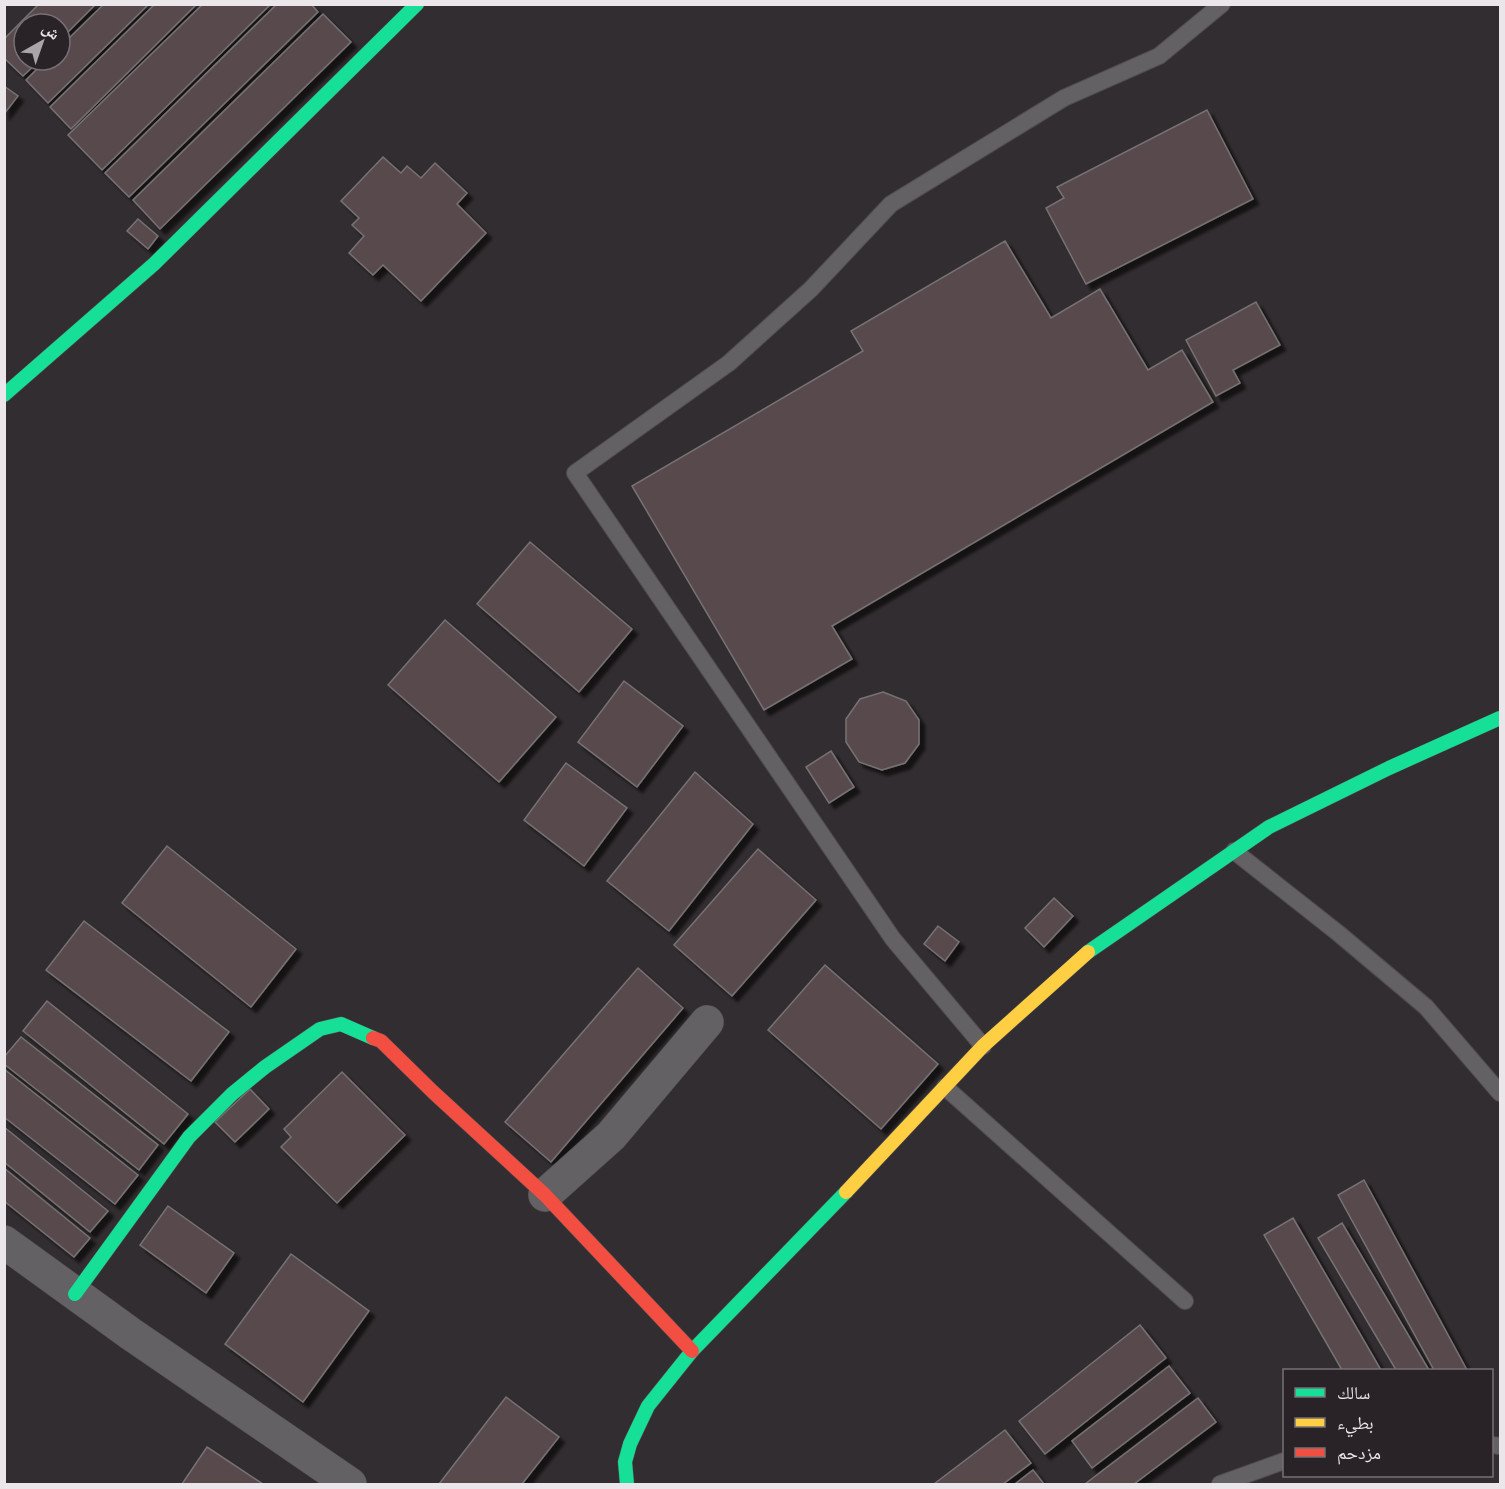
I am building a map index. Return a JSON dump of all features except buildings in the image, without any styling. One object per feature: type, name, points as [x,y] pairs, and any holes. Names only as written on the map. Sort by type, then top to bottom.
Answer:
[{"type":"street","points":[[4,395],[154,264],[417,4]]},
{"type":"street","points":[[627,1485],[625,1462],[630,1444],[648,1406],[692,1350],[828,1211],[983,1047],[1096,945],[1269,827],[1389,768],[1500,718]]},
{"type":"street","points":[[545,1195],[611,1136],[708,1022]]},
{"type":"street","points":[[75,1294],[189,1137],[232,1094],[265,1067],[320,1029],[341,1024],[381,1041],[545,1195],[692,1350]]},
{"type":"street","points":[[4,1242],[350,1485]]},
{"type":"lane","points":[[983,1047],[893,939],[575,473],[729,363],[810,289],[891,204],[1064,98],[1159,56],[1222,4]]},
{"type":"lane","points":[[1234,851],[1338,933],[1426,1007],[1500,1094]]},
{"type":"lane","points":[[945,1088],[1185,1301]]},
{"type":"lane","points":[[1220,1485],[1283,1461]]},
{"type":"traffic: fast","points":[[4,395],[154,264],[417,4]]},
{"type":"traffic: fast","points":[[1088,952],[1269,827],[1389,768],[1500,718]]},
{"type":"traffic: fast","points":[[75,1294],[189,1137],[232,1094],[265,1067],[320,1029],[341,1024],[373,1038]]},
{"type":"traffic: fast","points":[[627,1484],[625,1462],[630,1444],[648,1406],[692,1351],[846,1192]]},
{"type":"traffic: slow","points":[[846,1192],[983,1046],[1088,952]]},
{"type":"traffic: jam","points":[[373,1038],[381,1041],[545,1195],[692,1351]]}]
